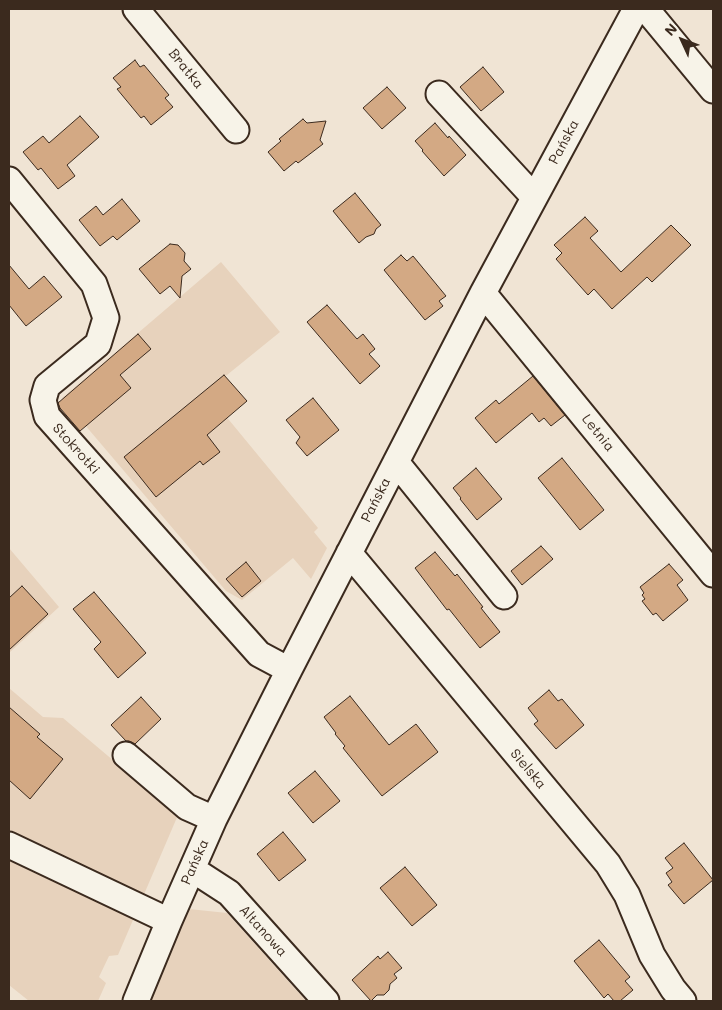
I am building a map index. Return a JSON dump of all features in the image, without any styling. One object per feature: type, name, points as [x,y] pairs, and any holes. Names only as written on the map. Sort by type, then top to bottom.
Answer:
[{"type":"street","name":"Bratka","points":[[136,9],[236,130]]},
{"type":"street","name":"Pańska","points":[[136,1001],[214,819],[288,670],[534,197],[636,9]]},
{"type":"street","points":[[646,9],[713,90]]},
{"type":"street","points":[[438,94],[534,197]]},
{"type":"street","name":"Stokrotki","points":[[9,180],[94,284],[106,318],[98,344],[47,386],[43,400],[48,416],[259,654],[288,670]]},
{"type":"street","name":"Letnia","points":[[484,293],[713,574]]},
{"type":"street","points":[[396,462],[504,596]]},
{"type":"street","name":"Sielska","points":[[348,553],[608,864],[627,895],[652,955],[672,989],[682,1001]]},
{"type":"street","points":[[126,756],[187,807],[214,819]]},
{"type":"street","points":[[9,845],[169,922]]},
{"type":"street","name":"Altanowa","points":[[192,870],[229,893],[326,1001]]},
{"type":"shaded area","points":[[221,262],[280,332],[206,392],[318,528],[314,532],[327,548],[311,579],[293,558],[242,600],[226,591],[62,398]]},
{"type":"shaded area","points":[[9,548],[59,607],[9,653]]},
{"type":"shaded area","points":[[9,688],[43,717],[63,718],[178,815],[118,955],[109,956],[99,977],[106,983],[98,1001],[29,1001],[9,985]]},
{"type":"shaded area","points":[[189,909],[227,913],[306,1001],[151,1001]]},
{"type":"building","points":[[135,60],[140,67],[144,65],[169,95],[165,98],[173,107],[151,125],[144,116],[141,118],[117,89],[121,87],[113,78]]},
{"type":"building","points":[[483,67],[504,92],[481,111],[460,87]]},
{"type":"building","points":[[387,87],[406,108],[382,129],[363,108]]},
{"type":"building","points":[[80,116],[99,137],[67,165],[75,176],[58,189],[41,168],[38,170],[23,152],[43,136],[49,143]]},
{"type":"building","points":[[303,119],[307,123],[326,121],[320,140],[323,144],[284,171],[268,152],[281,141],[279,139]]},
{"type":"building","points":[[435,123],[466,155],[444,176],[415,141]]},
{"type":"building","points":[[355,193],[381,225],[374,234],[366,237],[359,243],[333,211]]},
{"type":"building","points":[[122,199],[140,221],[117,240],[113,236],[100,246],[79,220],[96,206],[103,215]]},
{"type":"building","points":[[585,217],[598,231],[590,238],[621,272],[671,225],[691,245],[652,282],[647,277],[612,309],[594,289],[588,295],[556,259],[562,253],[554,245]]},
{"type":"building","points":[[170,244],[178,245],[185,253],[184,261],[191,269],[182,276],[180,298],[170,286],[160,294],[139,269]]},
{"type":"building","points":[[401,255],[407,261],[413,256],[446,296],[439,301],[443,306],[425,320],[384,270]]},
{"type":"building","points":[[9,265],[29,289],[44,276],[62,297],[26,326],[9,305]]},
{"type":"building","points":[[327,305],[357,339],[363,334],[375,349],[369,354],[380,366],[360,384],[307,322]]},
{"type":"building","points":[[138,334],[151,349],[120,375],[131,388],[80,431],[60,408],[58,403]]},
{"type":"building","points":[[224,375],[247,401],[207,435],[220,452],[203,465],[200,461],[156,497],[124,457]]},
{"type":"building","points":[[533,376],[565,415],[551,426],[544,418],[539,422],[532,413],[496,443],[475,418],[496,400],[499,404]]},
{"type":"building","points":[[313,398],[339,430],[307,456],[296,443],[300,437],[286,420]]},
{"type":"building","points":[[562,458],[604,510],[580,530],[538,478]]},
{"type":"building","points":[[476,468],[502,499],[477,520],[453,488]]},
{"type":"building","points":[[541,546],[553,559],[522,585],[511,571]]},
{"type":"building","points":[[435,552],[455,576],[457,574],[500,632],[480,648],[449,609],[447,610],[415,568]]},
{"type":"building","points":[[246,562],[261,581],[242,597],[226,579]]},
{"type":"building","points":[[669,564],[683,580],[677,585],[688,600],[663,621],[656,613],[653,615],[642,601],[645,599],[640,587]]},
{"type":"building","points":[[22,586],[48,614],[9,650],[9,598]]},
{"type":"building","points":[[94,592],[146,653],[118,678],[94,649],[101,642],[73,609]]},
{"type":"building","points":[[549,690],[558,701],[562,699],[584,725],[556,749],[534,724],[538,721],[528,708]]},
{"type":"building","points":[[350,696],[389,745],[416,724],[438,752],[382,796],[343,748],[345,746],[324,717]]},
{"type":"building","points":[[141,697],[161,719],[135,744],[126,741],[111,725]]},
{"type":"building","points":[[9,707],[40,734],[37,737],[63,759],[30,799],[9,780]]},
{"type":"building","points":[[315,771],[340,801],[313,823],[288,793]]},
{"type":"building","points":[[283,832],[306,860],[279,881],[257,854]]},
{"type":"building","points":[[684,843],[713,880],[684,904],[668,885],[672,882],[666,873],[673,868],[665,858]]},
{"type":"building","points":[[405,867],[437,905],[412,926],[380,888]]},
{"type":"building","points":[[599,940],[630,977],[625,981],[633,990],[620,1001],[614,1001],[608,994],[604,998],[574,961]]},
{"type":"building","points":[[388,952],[402,968],[394,974],[397,978],[390,984],[389,990],[384,995],[377,995],[371,1001],[352,980],[378,956],[380,959]]}]
